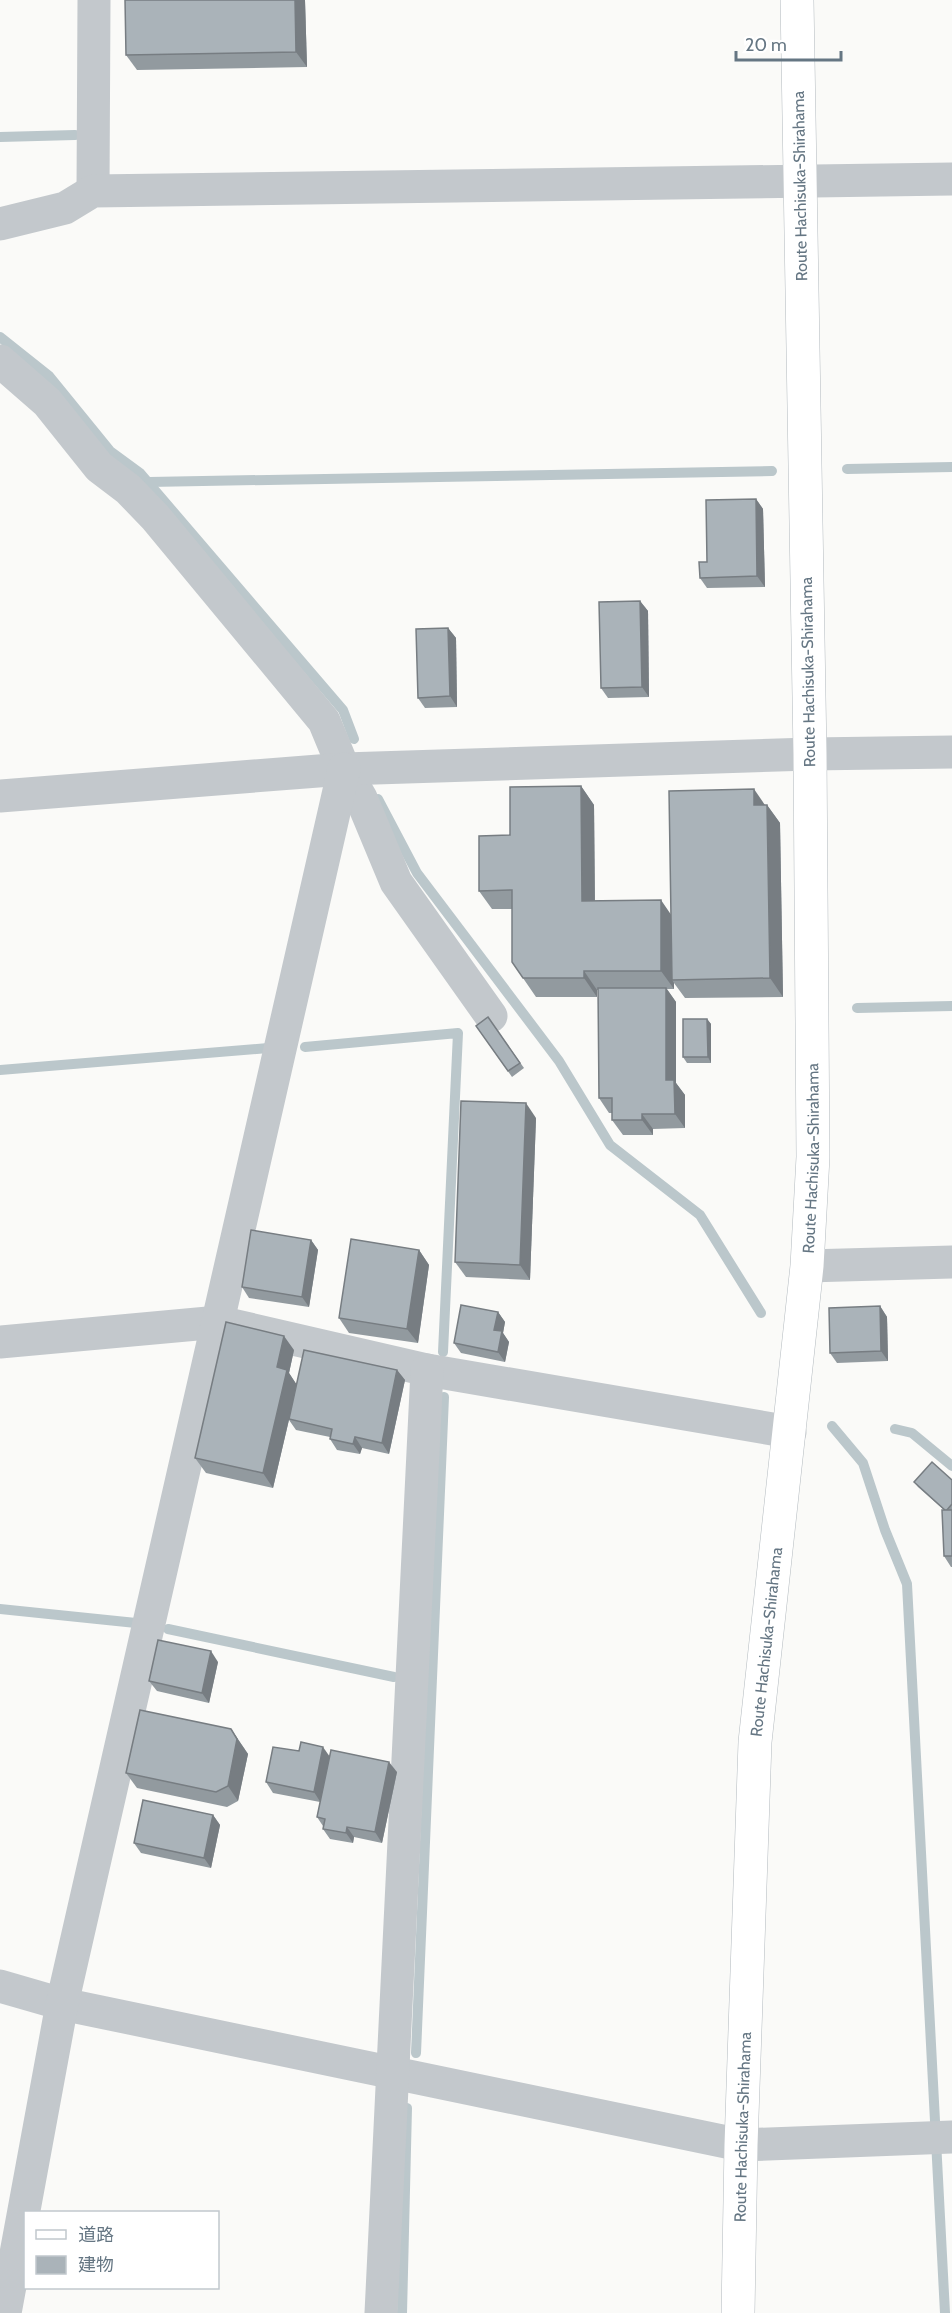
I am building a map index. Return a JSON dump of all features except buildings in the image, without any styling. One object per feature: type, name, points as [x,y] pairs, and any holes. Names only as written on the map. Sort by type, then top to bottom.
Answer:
[{"type":"main road","name":"Route Hachisuka-Shirahama","points":[[738,2313],[741,2145],[755,1742],[807,1266],[813,1157],[810,754],[797,0]]},
{"type":"street","points":[[93,191],[94,0]]},
{"type":"street","points":[[0,224],[65,208],[93,191],[800,183],[952,179]]},
{"type":"street","points":[[0,362],[47,402],[99,467],[128,489],[163,526],[324,721],[344,769],[361,798],[396,882],[491,1016]]},
{"type":"street","points":[[0,796],[344,769],[810,754],[952,752]]},
{"type":"street","points":[[5,2313],[62,2004],[344,769]]},
{"type":"street","points":[[807,1266],[952,1262]]},
{"type":"street","points":[[0,1342],[219,1322],[427,1370],[790,1432]]},
{"type":"street","points":[[381,2313],[427,1370]]},
{"type":"street","points":[[0,1986],[62,2004],[741,2145],[941,2138]]},
{"type":"waterway","points":[[0,137],[75,135]]},
{"type":"waterway","points":[[0,337],[49,376],[110,451],[140,473],[343,710],[354,739]]},
{"type":"waterway","points":[[847,469],[952,467]]},
{"type":"waterway","points":[[149,482],[772,471]]},
{"type":"waterway","points":[[378,799],[417,873],[559,1061],[610,1145],[700,1215],[761,1313]]},
{"type":"waterway","points":[[857,1008],[952,1006]]},
{"type":"waterway","points":[[305,1047],[458,1033],[443,1352]]},
{"type":"waterway","points":[[0,1070],[268,1048]]},
{"type":"waterway","points":[[416,2053],[444,1397]]},
{"type":"waterway","points":[[832,1426],[863,1463],[885,1530],[907,1584],[945,2313]]},
{"type":"waterway","points":[[895,1429],[912,1433],[952,1466]]},
{"type":"waterway","points":[[0,1609],[136,1623]]},
{"type":"waterway","points":[[168,1629],[394,1677]]},
{"type":"waterway","points":[[402,2313],[407,2108]]}]
